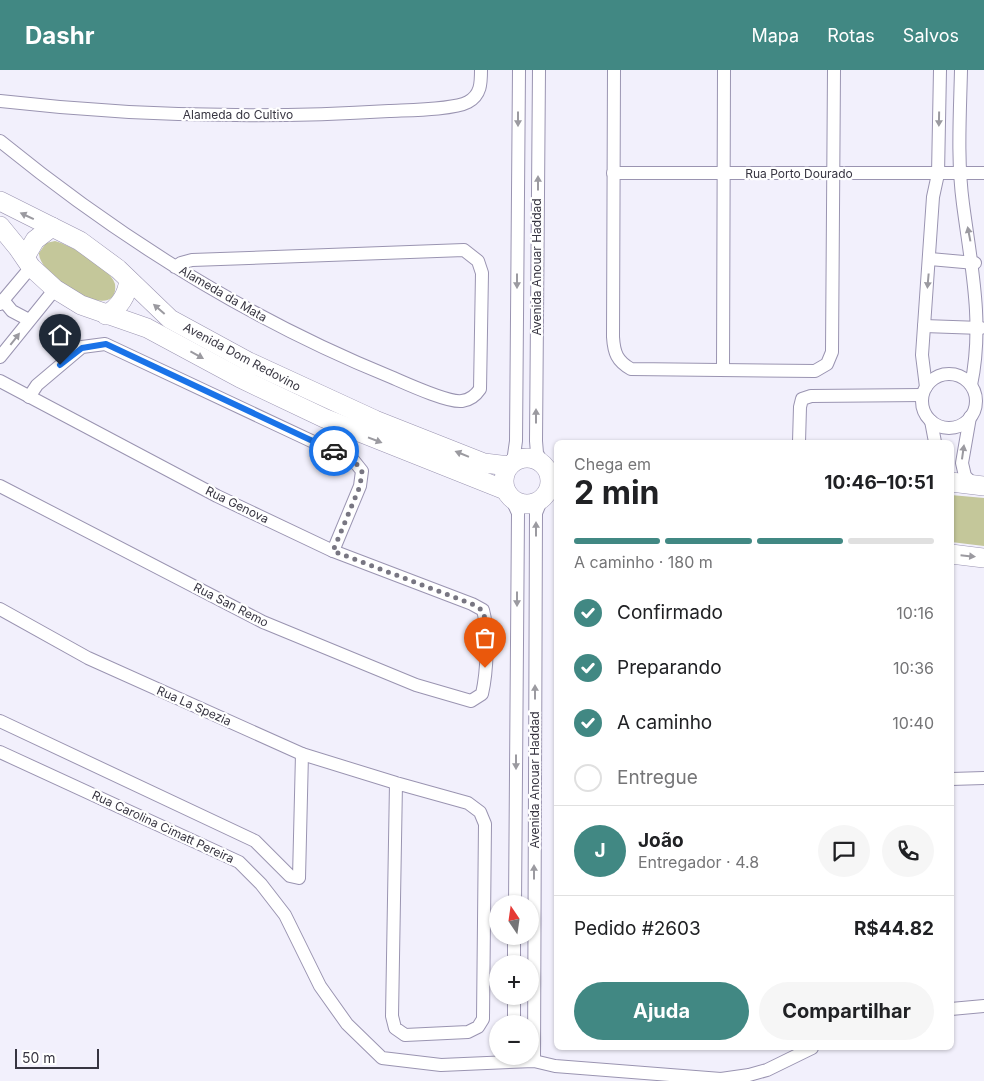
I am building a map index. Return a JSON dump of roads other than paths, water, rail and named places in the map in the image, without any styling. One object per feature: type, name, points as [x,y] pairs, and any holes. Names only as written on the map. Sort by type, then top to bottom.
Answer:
[{"type":"street","name":"Alameda do Cultivo","points":[[0,102],[124,112],[248,116],[408,110],[458,105],[474,98],[481,86],[481,70]]},
{"type":"street","name":"Avenida Anouar Haddad","points":[[511,464],[516,441],[519,70]]},
{"type":"street","name":"Avenida Anouar Haddad","points":[[539,70],[536,441],[537,453],[549,471]]},
{"type":"street","points":[[614,70],[613,337],[614,352],[618,359],[631,369],[815,371],[827,364],[832,352],[834,70]]},
{"type":"street","points":[[723,370],[724,70]]},
{"type":"street","points":[[935,440],[930,421],[922,404],[924,391],[922,355],[933,197],[938,174],[940,70]]},
{"type":"street","points":[[960,70],[960,172],[963,204],[975,263],[981,328],[978,365],[971,385]]},
{"type":"street","name":"Alameda da Mata","points":[[0,141],[68,195],[175,267],[240,306],[318,346],[445,398],[459,401],[469,399],[477,393],[481,384],[482,273],[474,256],[464,250],[192,260],[175,267]]},
{"type":"street","name":"Rua Porto Dourado","points":[[614,173],[984,173]]},
{"type":"street","name":"Avenida Dom Redovino","points":[[0,201],[93,250],[129,280],[170,319],[289,382],[375,420],[484,463],[511,464],[525,458],[537,460],[549,471]]},
{"type":"street","name":"Avenida Dom Redovino","points":[[0,226],[28,262],[54,289],[81,305],[161,335],[240,378],[324,418],[478,481],[508,495],[523,505],[547,498]]},
{"type":"street","points":[[29,320],[12,311],[2,302],[28,262],[35,240],[52,227]]},
{"type":"street","points":[[930,259],[975,263]]},
{"type":"street","points":[[106,315],[120,304],[126,293],[129,280]]},
{"type":"street","points":[[0,357],[54,289]]},
{"type":"street","points":[[924,326],[981,328]]},
{"type":"street","points":[[29,397],[37,385],[82,348],[106,344],[354,461],[362,471],[360,486],[333,551]]},
{"type":"street","points":[[924,391],[932,380],[940,375],[949,374],[965,379],[971,385],[980,402],[970,418],[962,464],[964,476],[978,485]]},
{"type":"street","name":"Rua Genova","points":[[0,381],[217,496],[333,551],[472,604],[482,610]]},
{"type":"street","points":[[798,440],[802,399],[811,396],[924,391]]},
{"type":"street","points":[[930,421],[938,426],[948,428],[956,427],[970,418]]},
{"type":"street","points":[[508,495],[504,477],[511,464]]},
{"type":"street","points":[[547,498],[550,485],[549,471]]},
{"type":"street","points":[[954,482],[978,485]]},
{"type":"street","name":"Rua San Remo","points":[[0,486],[263,622],[416,685],[471,701],[482,694],[485,683],[486,621],[482,610]]},
{"type":"street","name":"Avenida Anouar Haddad","points":[[508,495],[518,513],[515,895]]},
{"type":"street","name":"Avenida Anouar Haddad","points":[[534,1015],[536,513],[547,498]]},
{"type":"street","points":[[954,554],[984,558]]},
{"type":"street","name":"Rua La Spezia","points":[[0,609],[88,658],[302,754],[396,783],[468,802],[480,812],[485,824],[483,1019],[478,1027],[468,1032],[405,1035],[396,1028],[392,1016],[396,783]]},
{"type":"street","points":[[0,721],[255,841],[290,876],[299,878],[302,754]]},
{"type":"street","name":"Rua Carolina Cimatt Pereira","points":[[0,752],[239,862],[261,884],[285,915],[320,986],[347,1024],[382,1058],[441,1065],[489,1060]]},
{"type":"street","points":[[954,779],[984,779],[984,770]]},
{"type":"street","points":[[954,1009],[984,1006]]},
{"type":"street","name":"Rua Carolina Cimatt Pereira","points":[[539,1062],[555,1066],[721,1079],[767,1070],[808,1050]]}]
